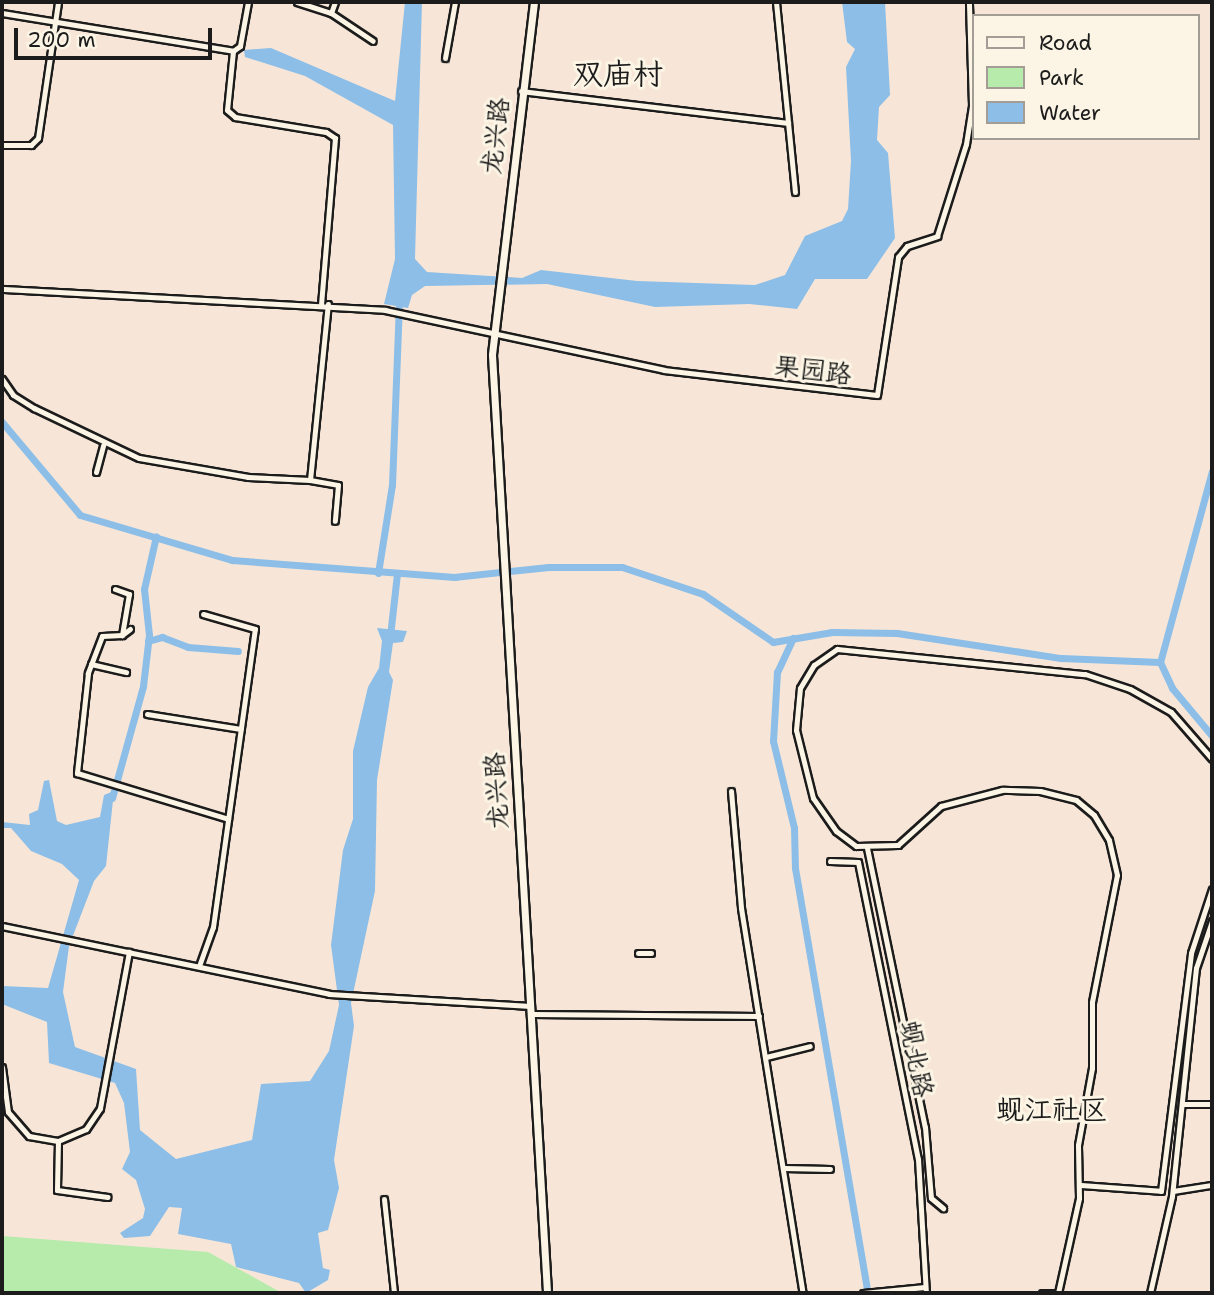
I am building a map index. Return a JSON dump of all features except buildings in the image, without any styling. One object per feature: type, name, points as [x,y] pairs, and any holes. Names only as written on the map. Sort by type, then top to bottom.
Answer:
[{"type":"street","points":[[2,145],[31,145],[38,138],[58,2]]},
{"type":"street","points":[[2,13],[233,51],[240,46],[248,2]]},
{"type":"street","points":[[297,2],[331,13],[373,41]]},
{"type":"street","points":[[331,13],[335,2]]},
{"type":"street","points":[[445,58],[455,2]]},
{"type":"street","name":"龙兴路","points":[[534,2],[492,334],[547,1293]]},
{"type":"street","points":[[776,2],[794,192]]},
{"type":"street","name":"果园路","points":[[2,289],[328,304],[385,310],[684,373],[877,394],[898,257],[907,246],[937,236],[968,135],[969,2]]},
{"type":"street","points":[[233,51],[228,110],[235,117],[326,132],[335,138],[320,304]]},
{"type":"street","points":[[521,91],[788,124]]},
{"type":"street","points":[[310,480],[328,304]]},
{"type":"street","points":[[2,379],[13,395],[103,444],[139,458],[223,472],[338,485],[335,521]]},
{"type":"street","points":[[96,472],[103,444]]},
{"type":"street","points":[[115,589],[129,594],[122,635]]},
{"type":"street","points":[[200,966],[213,927],[255,629],[203,614]]},
{"type":"street","points":[[130,629],[122,635],[102,635],[91,664],[77,773],[228,819]]},
{"type":"street","points":[[1042,1293],[1059,1293],[1080,1185],[1078,1145],[1092,1068],[1092,1002],[1118,875],[1109,839],[1094,815],[1076,800],[1053,793],[987,791],[941,806],[898,845],[867,848],[848,841],[822,814],[796,730],[802,680],[830,650],[957,658],[1094,676],[1171,712],[1212,759]]},
{"type":"street","points":[[91,664],[126,671]]},
{"type":"street","points":[[147,714],[241,729]]},
{"type":"street","points":[[731,791],[741,908],[803,1293]]},
{"type":"street","points":[[867,848],[923,1118],[931,1198],[943,1208]]},
{"type":"street","name":"蚬北路","points":[[830,861],[858,862],[918,1159],[926,1290]]},
{"type":"street","points":[[1080,1185],[1161,1191],[1191,953],[1212,889]]},
{"type":"street","points":[[1150,1293],[1172,1191],[1196,968],[1212,920]]},
{"type":"street","points":[[2,926],[331,994],[531,1010],[760,1016]]},
{"type":"street","points":[[2,1068],[8,1112],[29,1136],[58,1141],[94,1122],[105,1082],[129,952]]},
{"type":"street","points":[[638,953],[651,953]]},
{"type":"street","points":[[766,1057],[810,1046]]},
{"type":"street","points":[[1183,1104],[1212,1104]]},
{"type":"street","points":[[58,1141],[57,1190],[108,1197]]},
{"type":"street","points":[[783,1168],[830,1169]]},
{"type":"street","points":[[1172,1191],[1212,1185]]},
{"type":"street","points":[[384,1199],[394,1293]]},
{"type":"street","points":[[863,1293],[881,1290],[926,1290]]},
{"type":"green space","points":[[2,1236],[208,1252],[282,1293],[2,1293]]},
{"type":"water","points":[[405,2],[422,2],[415,259],[427,272],[522,278],[541,270],[637,281],[755,285],[785,275],[805,236],[842,221],[848,209],[851,161],[846,67],[855,49],[847,42],[842,2],[885,2],[890,95],[879,107],[877,140],[888,153],[895,238],[867,279],[815,279],[797,309],[749,304],[655,307],[547,284],[425,286],[412,295],[408,308],[384,304],[395,259],[393,125],[305,76],[245,57],[244,50],[271,48],[395,101]]},
{"type":"water","points":[[377,628],[407,631],[403,642],[393,643],[389,672],[393,680],[377,780],[375,891],[351,1003],[354,1026],[334,1160],[339,1188],[328,1230],[318,1233],[323,1268],[330,1270],[328,1280],[306,1293],[299,1283],[236,1267],[231,1244],[178,1234],[182,1208],[169,1207],[150,1236],[124,1238],[120,1233],[143,1218],[145,1209],[136,1180],[122,1169],[130,1152],[124,1103],[115,1083],[49,1063],[47,1022],[2,1004],[2,986],[48,988],[79,880],[62,864],[31,851],[11,828],[2,828],[2,822],[30,825],[29,814],[38,810],[44,781],[49,780],[57,821],[66,825],[100,817],[104,795],[114,791],[106,866],[94,881],[69,946],[63,992],[75,1047],[136,1069],[140,1130],[176,1159],[252,1140],[261,1084],[310,1081],[329,1051],[339,1005],[331,945],[343,850],[353,819],[353,751],[368,687],[379,668],[382,641]]},
{"type":"waterway","points":[[378,573],[392,485],[399,299]]},
{"type":"waterway","points":[[2,422],[80,515],[232,560],[454,577],[548,567],[622,567],[703,594],[773,642],[832,632],[897,633],[1061,658],[1160,662]]},
{"type":"waterway","points":[[1212,471],[1160,662],[1172,688],[1212,736]]},
{"type":"waterway","points":[[112,798],[143,686],[149,635],[144,589],[156,536]]},
{"type":"waterway","points":[[390,636],[397,574]]},
{"type":"waterway","points":[[148,641],[162,637],[188,647],[238,651]]},
{"type":"waterway","points":[[793,638],[777,672],[773,741],[794,828],[795,868],[868,1293]]},
{"type":"district","name":"双庙村","points":[[618,74]]},
{"type":"district","name":"蚬江社区","points":[[1052,1109]]}]
